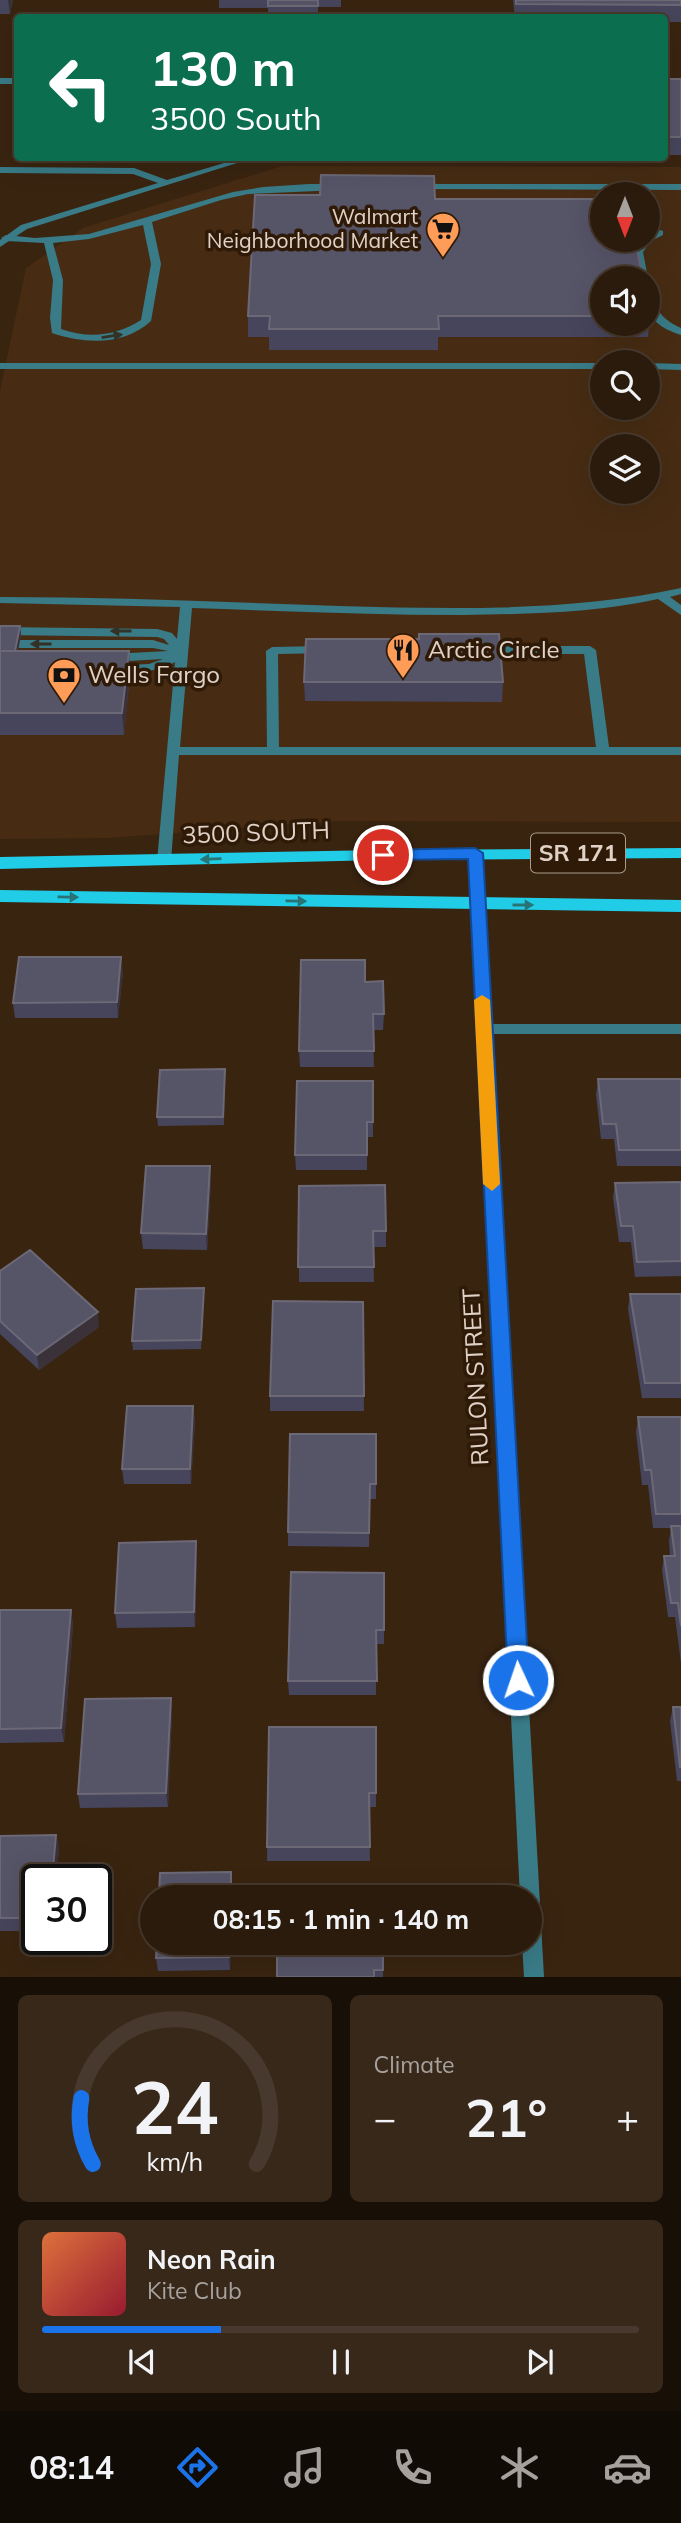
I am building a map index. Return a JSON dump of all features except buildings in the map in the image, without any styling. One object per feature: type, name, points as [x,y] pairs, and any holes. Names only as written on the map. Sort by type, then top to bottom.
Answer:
[{"type":"main road","name":"3500 SOUTH","points":[[0,863],[475,853],[681,853]]},
{"type":"main road","name":"SR 171","points":[[0,896],[681,906]]},
{"type":"street","points":[[3,241],[24,227],[239,161]]},
{"type":"street","points":[[0,170],[134,171],[167,183]]},
{"type":"street","points":[[3,241],[48,242],[89,238],[238,194],[282,188],[346,187]]},
{"type":"street","points":[[402,187],[681,187]]},
{"type":"street","points":[[48,242],[53,269],[58,279],[53,321],[56,331],[72,337],[112,338],[132,331],[145,321],[156,264],[147,221]]},
{"type":"street","points":[[660,321],[681,332]]},
{"type":"street","points":[[0,366],[590,366]]},
{"type":"street","points":[[660,366],[681,367]]},
{"type":"street","points":[[0,600],[514,612],[563,610],[681,591]]},
{"type":"street","points":[[661,596],[681,611]]},
{"type":"street","points":[[164,861],[186,606]]},
{"type":"street","points":[[0,631],[157,633],[168,636],[182,651]]},
{"type":"street","points":[[0,644],[142,644],[182,651]]},
{"type":"street","points":[[273,751],[272,650],[341,650]]},
{"type":"street","points":[[466,650],[590,650],[603,751]]},
{"type":"street","points":[[100,663],[152,668],[174,659],[182,651]]},
{"type":"street","points":[[173,751],[681,751]]},
{"type":"street","name":"RULON STREET","points":[[475,853],[529,1885]]},
{"type":"street","points":[[483,1029],[681,1029]]},
{"type":"street","points":[[533,1955],[534,1977]]},
{"type":"shaded area","points":[[282,166],[681,167],[681,822],[337,821],[108,838],[0,839],[0,391],[26,268],[83,228]]},
{"type":"slow traffic","points":[[482,1000],[492,1184]]},
{"type":"place","name":"Walmart Neighborhood Market","points":[[443,259]]},
{"type":"place","name":"Arctic Circle","points":[[403,680]]},
{"type":"place","name":"Wells Fargo","points":[[64,705]]},
{"type":"route","points":[[383,855],[475,853],[518,1680]]}]
